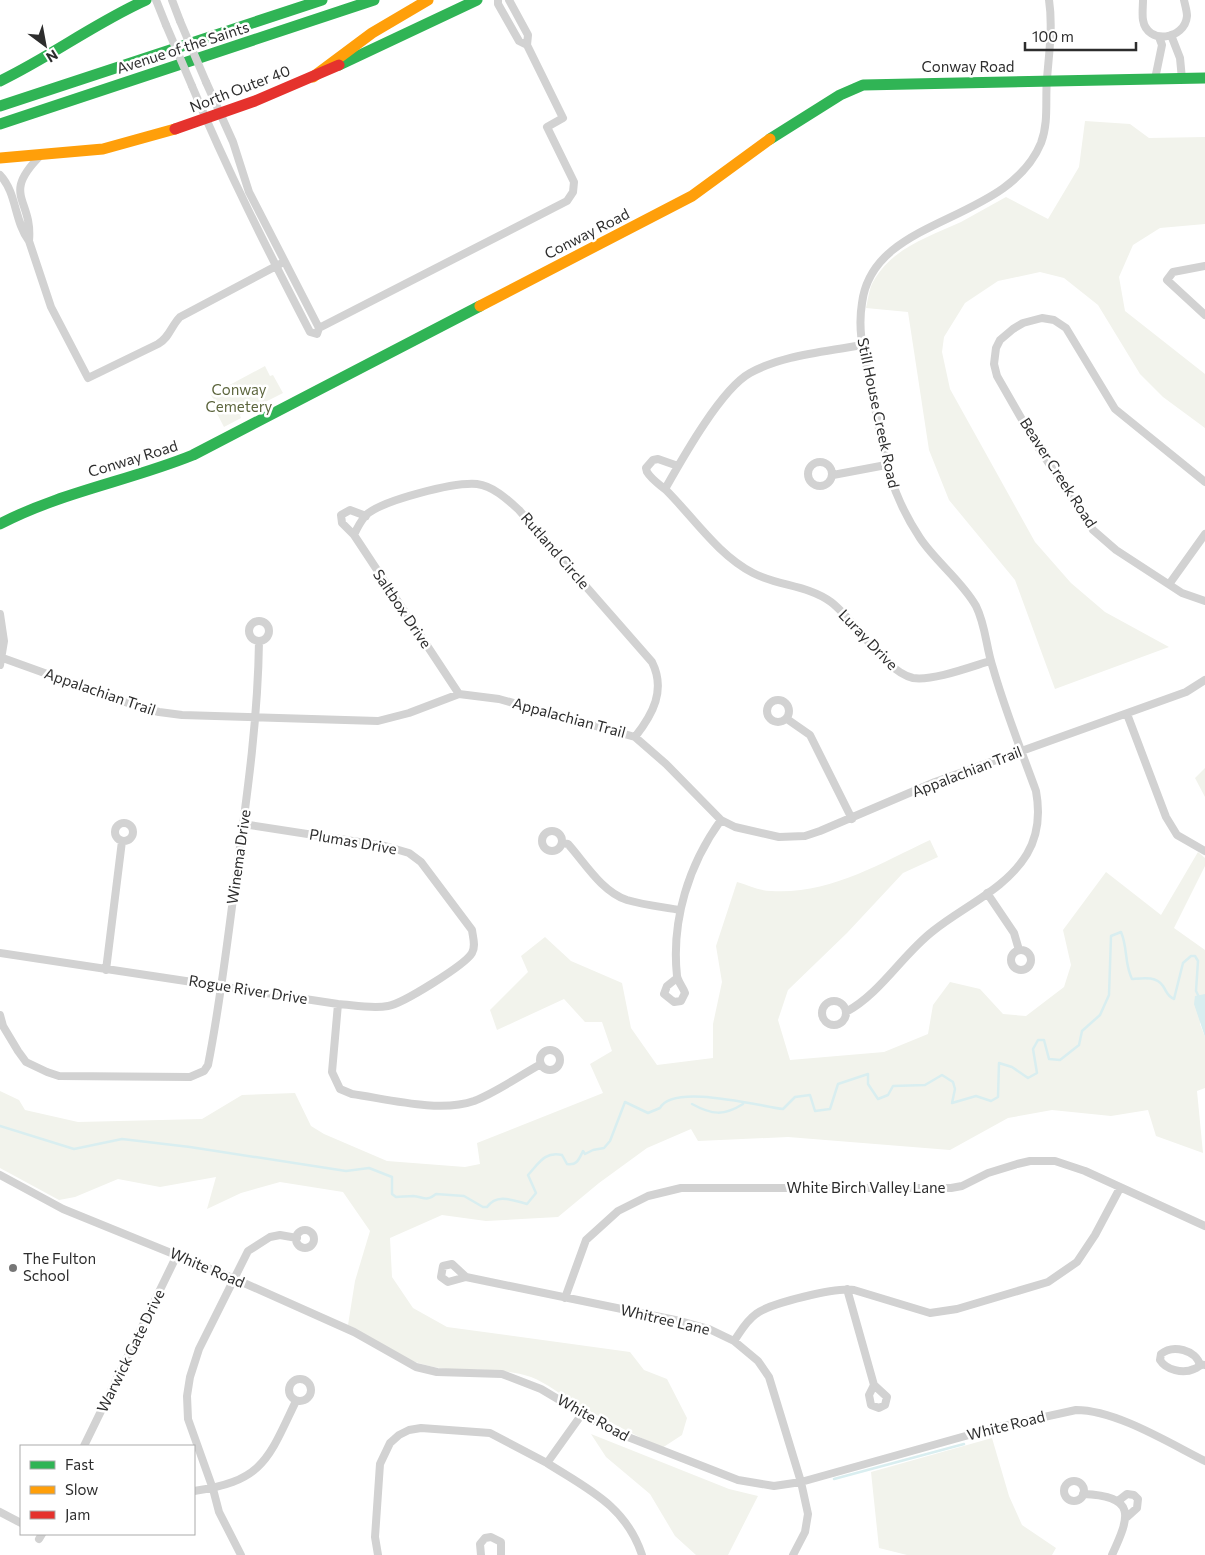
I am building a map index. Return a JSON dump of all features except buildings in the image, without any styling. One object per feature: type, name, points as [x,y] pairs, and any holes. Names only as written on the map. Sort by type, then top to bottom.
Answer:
[{"type":"main road","points":[[0,81],[38,62],[107,20],[146,0]]},
{"type":"main road","name":"Avenue of the Saints","points":[[0,106],[322,0]]},
{"type":"main road","name":"Avenue of the Saints","points":[[0,124],[374,0]]},
{"type":"main road","points":[[313,77],[381,27],[428,0]]},
{"type":"main road","name":"North Outer 40","points":[[0,158],[114,147],[205,119],[313,77],[477,0]]},
{"type":"main road","name":"Conway Road","points":[[0,524],[49,501],[141,475],[193,456],[692,196],[776,134],[840,95],[863,86],[878,83],[1205,78]]},
{"type":"street","points":[[156,0],[205,119],[276,266],[312,334],[317,334],[319,328],[568,202],[573,192],[574,182],[547,127],[563,118],[527,45],[528,35],[509,0]]},
{"type":"street","points":[[172,0],[233,142],[249,192],[319,328]]},
{"type":"street","points":[[498,0],[498,4],[519,41],[527,45]]},
{"type":"street","name":"Still House Creek Road","points":[[846,1012],[874,991],[932,931],[1005,880],[1028,853],[1038,823],[1039,808],[1036,791],[990,661],[983,623],[974,604],[916,531],[898,500],[886,465],[861,345],[862,299],[868,281],[889,254],[916,234],[1001,191],[1013,182],[1033,158],[1044,130],[1050,42],[1050,0]]},
{"type":"street","points":[[1143,0],[1143,20],[1146,26],[1159,37],[1161,53],[1155,79]]},
{"type":"street","points":[[1159,37],[1171,36],[1184,25],[1187,16],[1184,0]]},
{"type":"street","points":[[1171,36],[1180,58],[1182,79]]},
{"type":"street","points":[[1161,53],[1176,51]]},
{"type":"street","points":[[29,240],[30,230],[19,196],[19,184],[22,175],[41,154]]},
{"type":"street","points":[[0,175],[9,188],[23,233],[29,240],[51,307],[88,378],[158,344],[168,337],[174,322],[180,316],[284,262]]},
{"type":"street","points":[[1205,266],[1174,272],[1167,280],[1205,315]]},
{"type":"street","name":"Beaver Creek Road","points":[[1205,482],[1116,409],[1066,328],[1054,320],[1042,318],[1023,323],[1000,340],[996,348],[996,373],[1036,444],[1094,530],[1116,550],[1170,583],[1182,593],[1205,601]]},
{"type":"street","points":[[665,489],[718,404],[748,374],[765,366],[861,345]]},
{"type":"street","name":"Luray Drive","points":[[678,466],[658,459],[653,460],[646,468],[651,478],[665,489],[722,550],[752,572],[770,580],[806,589],[831,602],[850,619],[891,667],[903,674],[926,678],[990,661]]},
{"type":"street","points":[[833,475],[886,465]]},
{"type":"street","name":"Rutland Circle","points":[[363,519],[374,510],[416,494],[461,485],[477,484],[491,489],[511,502],[652,662],[658,684],[657,696],[650,717],[635,737]]},
{"type":"street","name":"Saltbox Drive","points":[[363,519],[350,510],[341,515],[342,524],[354,535],[459,694]]},
{"type":"street","points":[[354,535],[363,519]]},
{"type":"street","points":[[1170,583],[1205,534]]},
{"type":"street","points":[[0,614],[4,641],[1,660]]},
{"type":"street","name":"Winema Drive","points":[[0,1016],[3,1026],[26,1062],[59,1076],[190,1076],[204,1071],[208,1065],[219,1010],[256,716],[260,641]]},
{"type":"street","name":"Appalachian Trail","points":[[1,660],[139,708],[182,715],[378,721],[409,713],[459,694],[499,699],[635,737],[666,764],[721,820],[757,833],[792,837],[820,832],[936,782],[1186,692],[1205,680]]},
{"type":"street","points":[[1127,714],[1166,817],[1177,835],[1205,851]]},
{"type":"street","points":[[787,719],[810,735],[852,819]]},
{"type":"street","points":[[677,978],[680,910],[696,861],[704,844],[721,820]]},
{"type":"street","name":"Plumas Drive","points":[[243,824],[385,846],[409,853],[421,862],[472,930],[475,944]]},
{"type":"street","points":[[106,970],[122,841]]},
{"type":"street","points":[[562,843],[568,844],[597,878],[618,896],[626,900],[680,910]]},
{"type":"street","points":[[987,893],[1014,933],[1020,950]]},
{"type":"street","name":"Rogue River Drive","points":[[0,953],[338,1004],[388,1006],[400,1002],[460,965],[472,952],[475,944]]},
{"type":"street","points":[[0,953],[0,960]]},
{"type":"street","points":[[338,1004],[332,1072],[340,1089],[352,1094],[440,1106],[458,1104],[473,1101],[541,1064]]},
{"type":"street","name":"White Birch Valley Lane","points":[[565,1298],[581,1250],[596,1230],[632,1202],[681,1188],[951,1188],[962,1186],[1003,1168],[1042,1160],[1070,1164],[1205,1226]]},
{"type":"street","name":"White Road","points":[[0,1175],[63,1209],[235,1279],[354,1332],[416,1367],[437,1372],[502,1374],[541,1389],[610,1430],[738,1480],[774,1486],[801,1482],[994,1428],[1076,1410],[1090,1410],[1110,1416],[1205,1461]]},
{"type":"street","points":[[734,1341],[746,1323],[770,1306],[847,1289],[869,1293],[930,1313],[957,1309],[1048,1282],[1077,1262],[1095,1235],[1120,1188]]},
{"type":"street","points":[[241,1555],[219,1512],[213,1488],[188,1419],[187,1396],[199,1349],[244,1258],[254,1245],[270,1237],[297,1238]]},
{"type":"street","name":"Warwick Gate Drive","points":[[84,1445],[178,1255]]},
{"type":"street","name":"Whitree Lane","points":[[466,1277],[680,1321],[709,1329],[734,1341],[751,1354],[769,1377],[801,1482],[808,1514],[805,1532],[793,1555]]},
{"type":"street","points":[[847,1289],[874,1385]]},
{"type":"street","points":[[1172,1348],[1190,1352],[1203,1365],[1189,1371],[1168,1368],[1160,1360],[1161,1354],[1172,1348]]},
{"type":"street","points":[[195,1491],[213,1488],[242,1478],[264,1462],[296,1401]]},
{"type":"street","points":[[547,1462],[582,1414]]},
{"type":"street","points":[[378,1555],[375,1537],[380,1464],[390,1443],[399,1435],[409,1430],[421,1428],[485,1432],[499,1436],[547,1462],[615,1507],[634,1534],[642,1555]]},
{"type":"street","points":[[1083,1494],[1100,1495],[1118,1501],[1125,1508],[1127,1517]]},
{"type":"street","points":[[1112,1555],[1127,1517],[1137,1508],[1138,1499],[1134,1495],[1128,1494],[1118,1501]]},
{"type":"street","points":[[0,1512],[20,1522]]},
{"type":"street","points":[[480,1555],[480,1544],[485,1538],[491,1536],[501,1542],[501,1555]]},
{"type":"green space","points":[[1085,121],[1130,124],[1149,138],[1205,137],[1205,224],[1160,228],[1133,245],[1119,277],[1125,311],[1205,374],[1205,428],[1163,397],[1140,374],[1098,305],[1064,278],[1040,272],[998,281],[965,303],[944,337],[942,352],[950,389],[1035,542],[1071,583],[1105,612],[1169,647],[1055,689],[1015,580],[949,500],[929,450],[908,312],[866,308],[873,282],[890,260],[900,252],[1006,197],[1048,219],[1079,167]]},
{"type":"green space","name":"Conway Cemetery","points":[[265,366],[270,376],[273,375],[283,393],[240,415],[241,418],[224,427],[213,406],[216,404],[211,395]]},
{"type":"green space","points":[[1205,768],[1205,797],[1195,778]]},
{"type":"green space","points":[[930,840],[938,857],[903,873],[847,933],[788,990],[778,1020],[790,1060],[884,1052],[928,1034],[933,1005],[950,982],[980,989],[1003,1014],[1026,1016],[1064,987],[1071,965],[1063,930],[1106,872],[1161,915],[1198,852],[1205,858],[1205,866],[1174,928],[1205,950],[1205,994],[1200,1024],[1205,1037],[1205,1088],[1197,1091],[1203,1153],[1156,1136],[1148,1110],[1111,1116],[1052,1110],[1008,1118],[950,1150],[788,1137],[698,1141],[691,1129],[647,1148],[599,1183],[558,1217],[486,1221],[442,1215],[390,1238],[392,1277],[413,1308],[447,1327],[630,1352],[644,1370],[667,1379],[687,1418],[682,1435],[662,1448],[598,1416],[531,1377],[503,1371],[449,1369],[422,1364],[393,1352],[348,1325],[355,1281],[370,1231],[343,1192],[280,1182],[241,1193],[207,1209],[216,1177],[160,1187],[118,1179],[75,1197],[59,1200],[0,1168],[0,1091],[19,1100],[25,1110],[78,1122],[202,1119],[242,1095],[295,1093],[311,1126],[324,1134],[387,1161],[465,1167],[480,1164],[477,1143],[603,1093],[590,1064],[612,1051],[602,1022],[585,1022],[564,999],[497,1030],[490,1010],[528,972],[521,956],[545,937],[571,961],[622,983],[631,1028],[657,1065],[713,1058],[713,1024],[722,982],[716,946],[737,882],[767,891],[792,891],[813,888],[853,876]]},
{"type":"green space","points":[[591,1434],[729,1489],[758,1496],[728,1555],[696,1555],[675,1536],[650,1494],[606,1457]]},
{"type":"green space","points":[[992,1438],[1009,1496],[1022,1525],[1056,1548],[1052,1555],[907,1555],[879,1548],[871,1472]]},
{"type":"shaded area","points":[[1205,994],[1205,1037],[1194,1004],[1195,996]]},
{"type":"waterway","points":[[0,1126],[74,1149],[122,1139],[190,1147],[346,1171],[369,1168],[392,1177],[392,1194],[396,1197],[413,1196],[427,1198],[436,1194],[464,1196],[483,1207],[487,1207],[495,1200],[500,1199],[527,1204],[536,1193],[528,1175],[539,1162],[547,1156],[556,1154],[562,1155],[567,1164],[573,1164],[583,1151],[585,1154],[604,1148],[610,1141],[625,1102],[648,1113],[660,1108],[668,1101],[681,1097],[717,1098],[783,1109],[795,1097],[810,1095],[815,1111],[830,1109],[838,1084],[868,1074],[868,1084],[878,1099],[888,1095],[893,1086],[925,1085],[942,1075],[953,1082],[955,1089],[952,1103],[976,1096],[991,1101],[998,1097],[999,1063],[1012,1067],[1028,1078],[1037,1073],[1033,1049],[1038,1040],[1044,1040],[1049,1059],[1060,1060],[1079,1045],[1082,1031],[1100,1015],[1109,995],[1111,936],[1121,932],[1132,979],[1149,978],[1157,981],[1163,986],[1168,995],[1174,999],[1183,963],[1191,956],[1195,956],[1198,961],[1196,991],[1198,995]]},
{"type":"waterway","points":[[692,1104],[718,1113],[730,1111],[743,1104]]},
{"type":"waterway","points":[[834,1479],[964,1444]]},
{"type":"traffic: fast","points":[[0,81],[146,0]]},
{"type":"traffic: fast","points":[[0,106],[322,0]]},
{"type":"traffic: fast","points":[[0,124],[374,0]]},
{"type":"traffic: fast","points":[[339,65],[477,0]]},
{"type":"traffic: fast","points":[[770,139],[840,95],[863,85],[1205,78]]},
{"type":"traffic: fast","points":[[0,524],[47,503],[193,455],[480,306]]},
{"type":"traffic: slow","points":[[313,77],[372,33],[428,0]]},
{"type":"traffic: slow","points":[[0,158],[103,149],[175,129]]},
{"type":"traffic: slow","points":[[480,306],[692,196],[770,139]]},
{"type":"traffic: jam","points":[[175,129],[255,101],[339,65]]},
{"type":"place","name":"The Fulton School","points":[[13,1268]]}]
